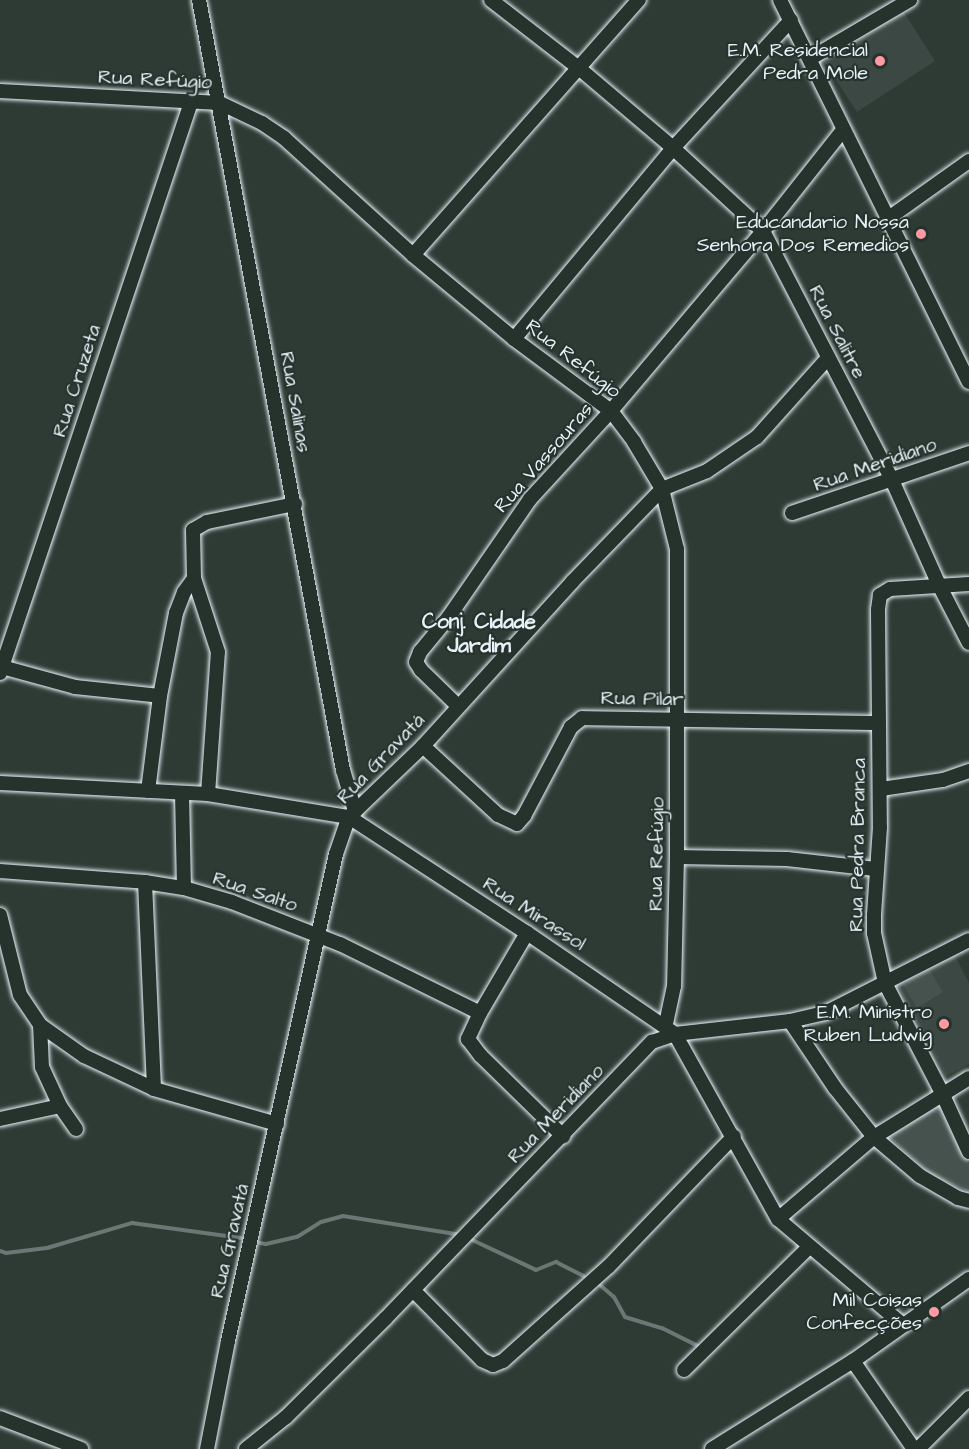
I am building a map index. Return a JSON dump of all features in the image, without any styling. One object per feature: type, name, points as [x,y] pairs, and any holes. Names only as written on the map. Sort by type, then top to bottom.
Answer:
[{"type":"street","name":"Rua Salinas","points":[[199,0],[352,814]]},
{"type":"street","name":"Rua Salitre","points":[[491,0],[580,69],[673,148],[763,231],[892,480],[939,585],[969,643]]},
{"type":"street","points":[[413,255],[580,69],[625,6],[639,0]]},
{"type":"street","points":[[780,0],[811,58],[886,220],[969,382]]},
{"type":"street","points":[[811,58],[910,0]]},
{"type":"street","points":[[514,339],[673,148],[791,20]]},
{"type":"street","name":"Rua Refúgio","points":[[0,91],[220,103],[262,123],[284,138],[413,255],[514,339],[610,411],[634,442],[662,489],[677,549],[679,719],[674,986],[671,1029]]},
{"type":"street","name":"Rua Cruzeta","points":[[1,670],[191,102]]},
{"type":"street","name":"Rua Vassouras","points":[[458,706],[421,670],[416,662],[417,656],[448,618],[530,499],[610,411],[763,231],[843,130]]},
{"type":"street","points":[[886,220],[969,161]]},
{"type":"street","name":"Rua Gravatá","points":[[207,1449],[336,854],[352,814],[423,746],[662,489],[707,471],[757,437],[828,358]]},
{"type":"street","name":"Rua Meridiano","points":[[792,513],[969,453]]},
{"type":"street","points":[[208,794],[218,652],[194,578],[192,537],[199,525],[295,504]]},
{"type":"street","points":[[148,791],[160,696],[180,599],[194,578]]},
{"type":"street","points":[[939,585],[969,584]]},
{"type":"street","name":"Rua Pedra Branca","points":[[939,585],[884,592],[880,595],[878,610],[880,789],[874,933],[885,983],[942,1093],[969,1152]]},
{"type":"street","points":[[1,670],[75,687],[160,696]]},
{"type":"street","name":"Rua Pilar","points":[[423,746],[498,815],[516,824],[524,816],[559,747],[577,721],[592,718],[879,723]]},
{"type":"street","points":[[880,789],[943,780],[969,771]]},
{"type":"street","name":"Rua Mirassol","points":[[0,783],[208,794],[352,814],[671,1029],[734,1136],[778,1219],[902,1324]]},
{"type":"street","points":[[182,793],[184,888]]},
{"type":"street","points":[[677,857],[787,859],[875,869]]},
{"type":"street","name":"Rua Salto","points":[[0,871],[145,882],[184,888],[232,902],[319,935],[480,1013]]},
{"type":"street","points":[[145,882],[154,1089]]},
{"type":"street","points":[[0,915],[20,995],[40,1025],[84,1056],[154,1089],[277,1124]]},
{"type":"street","points":[[527,933],[480,1013],[469,1035],[470,1046],[563,1136]]},
{"type":"street","name":"Rua Meridiano","points":[[246,1449],[286,1418],[563,1136],[644,1050],[671,1029],[790,1021],[839,1008],[969,939]]},
{"type":"street","points":[[790,1021],[835,1088],[874,1137],[920,1176],[958,1198],[969,1201]]},
{"type":"street","points":[[40,1025],[42,1067],[60,1106],[76,1129]]},
{"type":"street","points":[[778,1219],[874,1137],[969,1078]]},
{"type":"street","points":[[0,1119],[60,1106]]},
{"type":"street","points":[[413,1290],[482,1360],[493,1365],[503,1361],[609,1266],[734,1136]]},
{"type":"street","points":[[684,1370],[809,1247]]},
{"type":"street","points":[[711,1449],[853,1361],[902,1324],[969,1279]]},
{"type":"street","points":[[853,1361],[916,1449],[969,1398]]},
{"type":"street","points":[[0,1418],[81,1449]]},
{"type":"shaded area","name":"E.M. Residencial Pedra Mole","points":[[903,11],[935,61],[857,112],[824,62]]},
{"type":"shaded area","name":"E.M. Ministro Ruben Ludwig","points":[[954,954],[969,983],[969,1064],[946,1076],[897,984]]},
{"type":"shaded area","points":[[929,969],[943,992],[917,1008],[903,985]]},
{"type":"shaded area","points":[[938,1098],[969,1164],[969,1192],[931,1174],[884,1133]]},
{"type":"waterway","points":[[260,1243],[266,1244],[297,1237],[321,1222],[343,1216],[461,1235]]},
{"type":"waterway","points":[[0,1251],[6,1253],[47,1248],[132,1223],[241,1238]]},
{"type":"waterway","points":[[468,1238],[536,1270],[556,1262],[584,1276]]},
{"type":"waterway","points":[[600,1285],[614,1297],[625,1317],[662,1328],[702,1348]]},
{"type":"place","name":"E.M. Residencial Pedra Mole","points":[[880,61]]},
{"type":"place","name":"Educandario Nossa Senhora Dos Remedios","points":[[921,234]]},
{"type":"place","name":"E.M. Ministro Ruben Ludwig","points":[[944,1024]]},
{"type":"place","name":"Mil Coisas Confecções","points":[[934,1312]]},
{"type":"district","name":"Conj. Cidade Jardim","points":[[479,634]]}]
